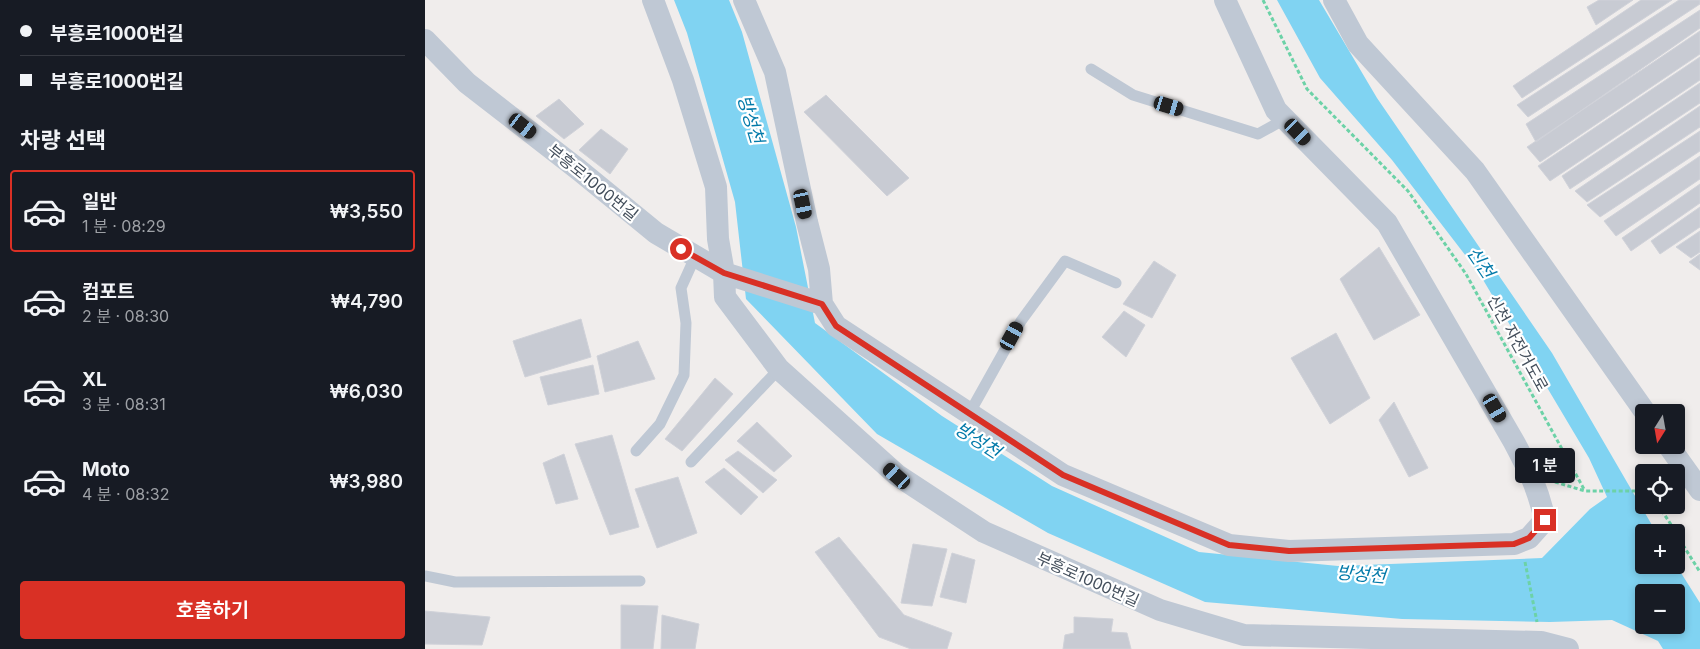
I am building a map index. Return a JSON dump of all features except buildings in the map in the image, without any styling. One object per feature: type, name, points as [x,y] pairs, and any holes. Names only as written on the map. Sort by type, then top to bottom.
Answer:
[{"type":"street","name":"부흥로1000번길","points":[[653,0],[683,80],[716,187],[718,239],[724,273],[725,296],[779,370],[897,476],[984,532],[1160,610],[1244,635],[1541,642],[1568,649]]},
{"type":"street","points":[[743,0],[775,72],[807,222],[819,268],[822,304],[836,326],[1063,475],[1229,545],[1289,551],[1514,544],[1529,538],[1545,520],[1540,496],[1514,442],[1387,222],[1276,110],[1225,0]]},
{"type":"street","points":[[1334,0],[1358,44],[1475,171],[1639,404]]},
{"type":"street","name":"부흥로1000번길","points":[[425,40],[467,83],[655,232],[724,273],[822,304]]},
{"type":"street","points":[[1674,454],[1700,490]]},
{"type":"lane","points":[[1091,70],[1133,96],[1258,134],[1285,119]]},
{"type":"lane","points":[[636,450],[660,424],[684,375],[686,323],[681,288],[695,257]]},
{"type":"lane","points":[[969,414],[1021,321],[1065,261],[1116,283]]},
{"type":"lane","points":[[691,462],[779,370]]},
{"type":"lane","points":[[425,576],[455,582],[640,581]]},
{"type":"path","name":"신천 자전거도로","points":[[1263,0],[1307,90],[1408,191],[1466,274],[1585,490]]},
{"type":"path","points":[[1532,476],[1585,490],[1635,491]]},
{"type":"path","points":[[1521,541],[1541,642]]},
{"type":"path","points":[[1685,548],[1700,572]]},
{"type":"water","points":[[674,0],[729,0],[742,32],[796,227],[815,323],[942,416],[1052,486],[1199,552],[1338,566],[1542,558],[1590,509],[1607,497],[1589,458],[1479,273],[1392,160],[1320,78],[1277,0],[1319,0],[1377,98],[1552,353],[1635,496],[1635,514],[1646,514],[1651,524],[1635,524],[1635,574],[1682,574],[1700,603],[1700,649],[1663,649],[1658,641],[1643,634],[1685,634],[1685,584],[1635,584],[1635,630],[1612,620],[1550,622],[1402,619],[1205,602],[1048,533],[877,434],[746,299],[735,202],[687,33]]},
{"type":"route","points":[[681,249],[724,273],[822,304],[836,326],[1063,475],[1229,545],[1289,551],[1514,544],[1529,538],[1545,520]]},
{"type":"water label","name":"방성천","points":[[751,119]]},
{"type":"water label","name":"신천","points":[[1481,262]]},
{"type":"water label","name":"방성천","points":[[978,440]]},
{"type":"water label","name":"방성천","points":[[1361,574]]}]
